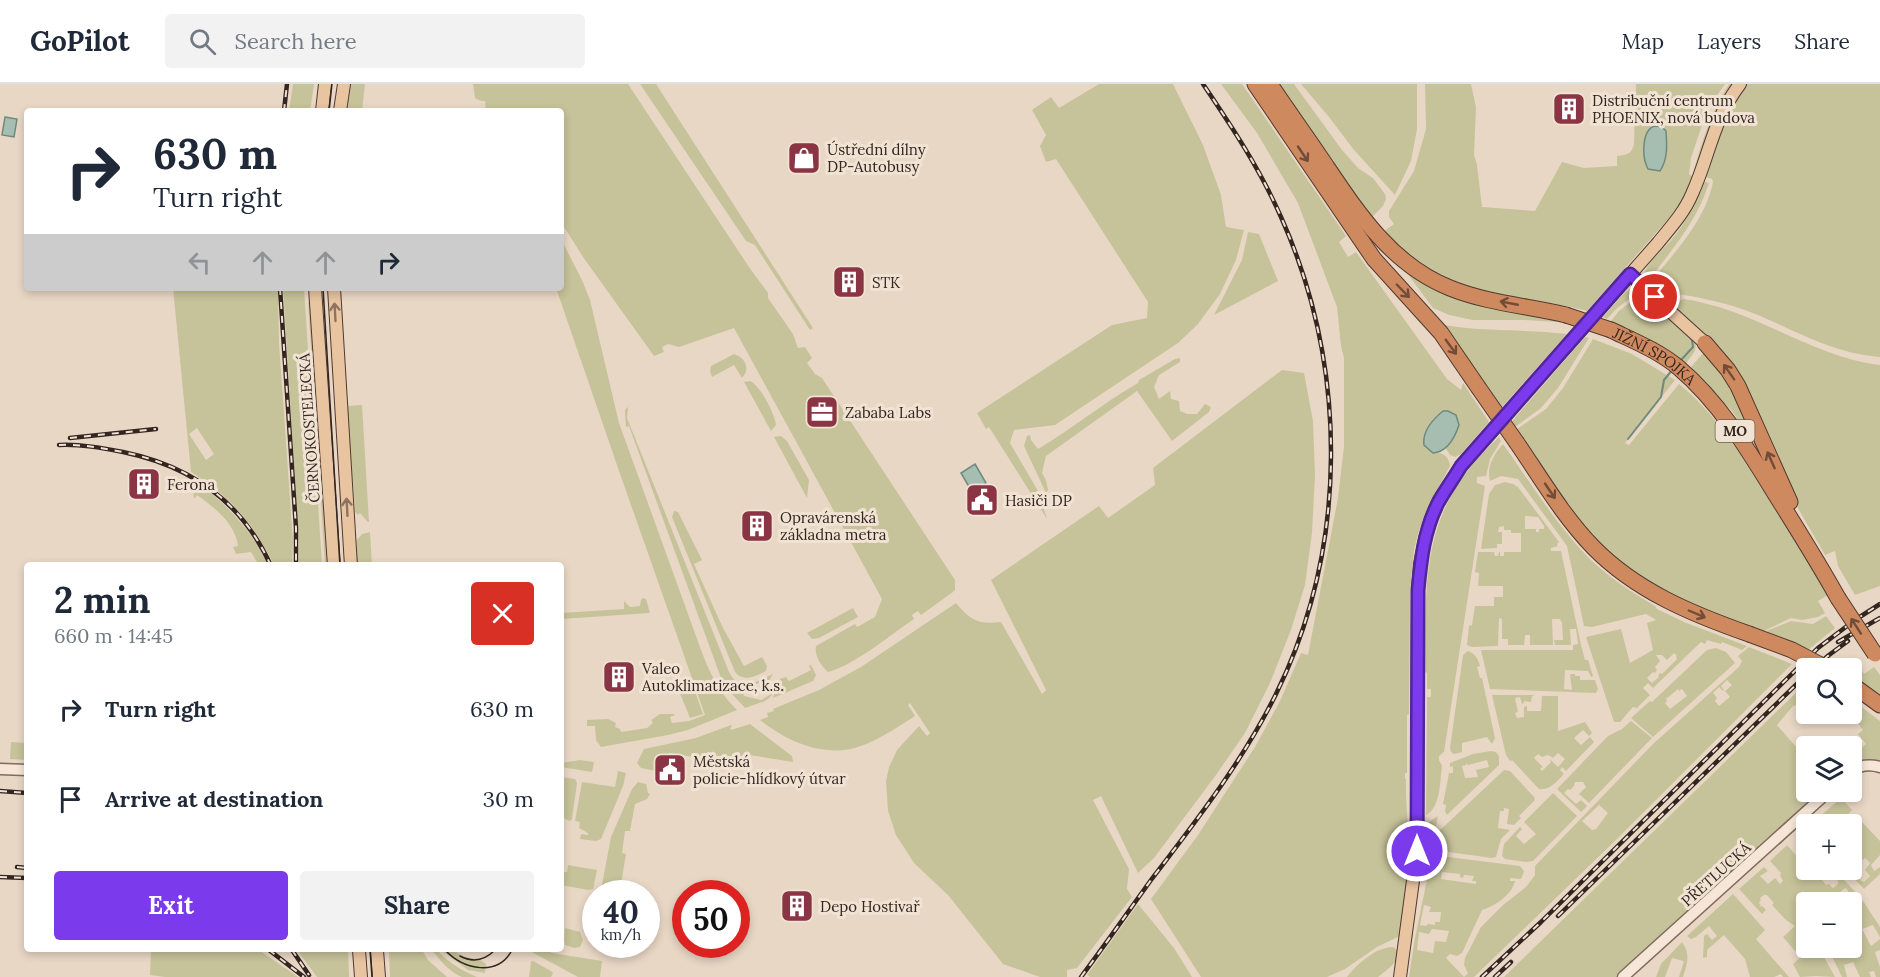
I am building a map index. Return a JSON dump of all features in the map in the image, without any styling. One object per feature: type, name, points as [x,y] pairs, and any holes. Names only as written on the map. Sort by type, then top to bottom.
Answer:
[{"type":"highway","points":[[1256,84],[1374,259],[1441,333],[1568,518],[1606,560],[1636,582],[1668,601],[1702,617],[1807,658]]},
{"type":"highway","name":"JIŽNÍ SPOJKA","points":[[1270,84],[1352,205],[1375,233],[1404,262],[1430,279],[1452,289],[1486,299],[1566,315],[1611,330],[1647,347],[1669,361],[1701,389],[1733,428],[1877,658]]},
{"type":"highway","points":[[1705,343],[1728,370],[1738,386],[1811,552]]},
{"type":"highway","points":[[1862,692],[1880,705]]},
{"type":"main road","points":[[322,108],[325,84]]},
{"type":"main road","points":[[340,108],[344,84]]},
{"type":"main road","points":[[1400,977],[1417,851],[1418,590],[1423,547],[1431,519],[1439,500],[1461,466],[1664,235],[1690,198],[1720,114],[1740,84]]},
{"type":"main road","points":[[1630,274],[1705,343]]},
{"type":"main road","name":"ČERNOKOSTELECKÁ","points":[[315,291],[334,562]]},
{"type":"main road","points":[[334,291],[351,562]]},
{"type":"main road","points":[[359,952],[361,977]]},
{"type":"main road","points":[[377,952],[379,977]]},
{"type":"street","points":[[1862,767],[1880,766]]},
{"type":"street","points":[[0,769],[24,770]]},
{"type":"street","name":"PŘETLUCKÁ","points":[[1623,977],[1817,802]]},
{"type":"shaded area","points":[[293,84],[314,84],[310,108],[289,108]]},
{"type":"shaded area","points":[[348,84],[365,84],[362,108],[344,108]]},
{"type":"shaded area","points":[[473,84],[628,84],[768,293],[768,298],[793,334],[798,348],[805,347],[812,358],[807,363],[815,374],[822,378],[955,580],[953,592],[921,615],[918,611],[912,615],[914,619],[861,656],[828,672],[825,670],[817,657],[816,646],[855,624],[857,627],[875,617],[882,599],[734,328],[679,347],[668,344],[662,347],[664,352],[654,356],[564,227],[564,108],[486,108],[485,101],[475,98]]},
{"type":"shaded area","points":[[640,84],[656,84],[813,328],[810,330],[755,245],[746,241]]},
{"type":"shaded area","points":[[1099,84],[1173,84],[1203,145],[1221,195],[1226,227],[1244,230],[1236,260],[1220,294],[1198,324],[1178,343],[1055,425],[1014,430],[1010,443],[1038,491],[1047,519],[989,427],[986,429],[977,413],[1112,325],[1147,318],[1148,302],[1056,159],[1046,162],[1040,146],[1046,135],[1032,110],[1051,97],[1059,108]]},
{"type":"shaded area","points":[[1221,84],[1242,84],[1346,236],[1339,242],[1348,257],[1356,252],[1447,379],[1461,390],[1463,383],[1489,422],[1461,454],[1455,457],[1450,455],[1445,447],[1456,433],[1456,415],[1443,412],[1437,415],[1430,425],[1424,445],[1433,453],[1445,455],[1450,466],[1428,507],[1414,550],[1410,592],[1409,714],[1407,715],[1407,773],[1405,773],[1408,856],[1410,857],[1402,935],[1377,947],[1345,969],[1327,977],[1201,977],[1151,899],[1198,835],[1255,747],[1280,701],[1301,653],[1308,655],[1338,498],[1344,446],[1344,358],[1337,307],[1298,203],[1257,133]]},
{"type":"shaded area","points":[[1278,84],[1294,84],[1342,150],[1358,168],[1373,178],[1385,194],[1386,199],[1383,206],[1372,217],[1339,174]]},
{"type":"shaded area","points":[[1301,84],[1417,84],[1417,129],[1411,161],[1395,195],[1354,150]]},
{"type":"shaded area","points":[[1425,84],[1471,84],[1476,107],[1474,155],[1482,207],[1535,211],[1562,162],[1584,168],[1617,166],[1617,156],[1632,150],[1636,84],[1725,84],[1707,110],[1691,158],[1689,174],[1694,178],[1685,196],[1671,216],[1587,311],[1493,293],[1456,283],[1423,266],[1383,232],[1394,224],[1389,217],[1389,211],[1414,171],[1426,129]]},
{"type":"shaded area","points":[[1729,84],[1734,84],[1695,175],[1693,173],[1708,127]]},
{"type":"shaded area","points":[[1746,84],[1880,84],[1880,357],[1832,347],[1733,306],[1655,290],[1648,285],[1687,237],[1703,211],[1713,182],[1712,179],[1705,177],[1723,121]]},
{"type":"shaded area","points":[[5,117],[17,119],[14,137],[2,135]]},
{"type":"shaded area","points":[[1655,126],[1662,127],[1666,131],[1666,157],[1660,171],[1648,169],[1645,158],[1645,138],[1650,129]]},
{"type":"shaded area","points":[[1703,181],[1709,183],[1690,224],[1645,285],[1645,271],[1682,226]]},
{"type":"shaded area","points":[[1248,232],[1259,234],[1278,281],[1214,315],[1242,260]]},
{"type":"shaded area","points":[[564,245],[590,300],[619,423],[701,650],[716,682],[737,710],[688,730],[601,747],[596,740],[595,726],[587,726],[587,720],[608,719],[616,723],[615,727],[621,732],[647,728],[653,723],[651,720],[660,714],[674,714],[670,717],[672,723],[689,721],[705,715],[557,291],[564,291]]},
{"type":"shaded area","points":[[1401,265],[1562,319],[1558,322],[1473,320],[1449,315],[1433,308]]},
{"type":"shaded area","points":[[1634,288],[1641,290],[1607,319],[1603,317],[1625,292]]},
{"type":"shaded area","points":[[173,291],[278,291],[279,343],[293,542],[292,562],[272,562],[240,512],[205,481],[191,472]],"holes":[[[197,428],[214,454],[206,460],[189,434]]]},
{"type":"shaded area","points":[[283,291],[304,291],[322,562],[299,562]]},
{"type":"shaded area","points":[[1643,292],[1696,343],[1695,351],[1685,365],[1643,337],[1611,321],[1619,311]]},
{"type":"shaded area","points":[[1683,299],[1739,314],[1838,355],[1880,365],[1880,586],[1855,595],[1838,566],[1835,551],[1825,555],[1791,496],[1752,405],[1675,308],[1675,303]]},
{"type":"shaded area","points":[[312,301],[329,562],[325,562],[308,302]]},
{"type":"shaded area","points":[[1444,325],[1475,329],[1567,334],[1502,407]]},
{"type":"shaded area","points":[[1585,337],[1589,338],[1558,388],[1541,408],[1515,427],[1512,421]]},
{"type":"shaded area","points":[[1593,339],[1632,354],[1675,380],[1625,443],[1629,445],[1679,384],[1716,421],[1745,462],[1828,595],[1818,601],[1825,613],[1802,620],[1791,618],[1764,631],[1755,627],[1753,629],[1664,590],[1614,558],[1588,533],[1554,487],[1517,429],[1546,409],[1563,388]]},
{"type":"shaded area","points":[[1704,352],[1722,367],[1761,455],[1732,411],[1693,372],[1691,367]]},
{"type":"shaded area","points":[[734,354],[744,361],[745,375],[742,378],[734,365],[712,377],[711,366]]},
{"type":"shaded area","points":[[1180,358],[1180,362],[1159,375],[1154,387],[1159,399],[1170,391],[1171,399],[1179,401],[1180,411],[1197,414],[1205,404],[1211,407],[1209,412],[1172,441],[1137,391],[1046,456],[1042,473],[1048,490],[1046,493],[1024,446],[1027,436],[1030,435],[1038,449],[1138,383],[1139,380]]},
{"type":"shaded area","points":[[1282,370],[1304,373],[1313,421],[1315,475],[1312,533],[1305,585],[1291,630],[1270,683],[1245,733],[1216,775],[1154,858],[1138,873],[1101,796],[1093,800],[1129,869],[1127,889],[1132,897],[1077,968],[1067,970],[1067,977],[1040,977],[1003,964],[948,895],[914,863],[896,835],[888,811],[886,781],[889,767],[897,750],[919,726],[927,736],[930,733],[910,703],[908,705],[915,716],[875,740],[848,750],[834,751],[808,746],[782,735],[760,720],[768,717],[767,713],[774,711],[773,709],[819,690],[861,667],[956,603],[966,614],[976,620],[987,623],[1001,622],[1042,694],[1046,690],[991,580],[1099,506],[1108,518],[1155,485],[1153,468]]},
{"type":"shaded area","points":[[750,381],[762,394],[773,414],[776,425],[771,431],[744,382]]},
{"type":"shaded area","points":[[633,401],[628,407],[627,418],[729,672],[734,679],[744,685],[773,674],[768,683],[764,680],[743,691],[744,696],[761,700],[773,693],[772,687],[777,681],[773,694],[762,702],[745,708],[721,678],[629,426],[626,427],[625,410]]},
{"type":"shaded area","points":[[362,405],[369,522],[360,513],[358,515],[355,512],[353,481],[350,477],[347,406]]},
{"type":"shaded area","points":[[1443,411],[1456,415],[1459,425],[1453,439],[1446,447],[1433,453],[1424,445],[1426,430]]},
{"type":"shaded area","points":[[781,436],[787,441],[809,480],[807,498],[774,437]]},
{"type":"shaded area","points":[[1499,437],[1501,441],[1490,459],[1486,476],[1477,477],[1477,483],[1485,486],[1444,752],[1439,756],[1442,766],[1440,786],[1435,806],[1426,815],[1427,697],[1431,697],[1431,689],[1427,689],[1427,673],[1425,672],[1426,604],[1433,545],[1441,517],[1454,490],[1473,464]]},
{"type":"shaded area","points":[[1503,444],[1568,535],[1607,574],[1657,609],[1747,646],[1742,650],[1722,642],[1721,644],[1707,640],[1705,644],[1701,642],[1653,688],[1648,683],[1643,688],[1650,695],[1637,708],[1633,707],[1620,722],[1614,722],[1586,637],[1621,629],[1630,663],[1653,650],[1647,623],[1656,620],[1646,614],[1592,627],[1584,626],[1567,546],[1518,479],[1501,476],[1490,481],[1490,466]],"holes":[[[1674,653],[1677,659],[1652,683],[1647,678],[1657,670],[1655,667],[1660,661],[1656,655],[1662,655],[1667,660]]]},
{"type":"shaded area","points":[[975,464],[986,483],[972,492],[961,473]]},
{"type":"shaded area","points":[[192,478],[236,517],[254,539],[266,562],[257,562],[251,552],[236,554],[233,547],[238,546],[236,538],[228,523],[211,505],[197,495],[194,499]]},
{"type":"shaded area","points":[[1505,482],[1518,487],[1559,542],[1558,546],[1551,548],[1551,551],[1561,551],[1581,645],[1593,676],[1591,677],[1588,671],[1565,670],[1564,689],[1572,690],[1570,674],[1575,674],[1575,676],[1580,676],[1580,680],[1595,680],[1598,689],[1596,693],[1490,689],[1481,650],[1573,650],[1573,645],[1578,644],[1576,629],[1570,629],[1571,645],[1555,645],[1554,640],[1563,640],[1560,619],[1552,619],[1553,645],[1530,645],[1530,635],[1525,635],[1524,645],[1508,645],[1508,639],[1502,639],[1502,619],[1499,618],[1498,646],[1472,647],[1467,645],[1469,626],[1472,625],[1475,606],[1494,606],[1494,597],[1503,597],[1503,586],[1478,586],[1479,573],[1475,572],[1478,552],[1494,552],[1495,556],[1498,556],[1500,552],[1500,556],[1504,556],[1504,552],[1521,552],[1521,533],[1511,533],[1511,530],[1504,530],[1504,526],[1499,527],[1498,532],[1502,532],[1502,544],[1497,544],[1497,548],[1481,549],[1489,494],[1495,485]],"holes":[[[1525,516],[1538,517],[1544,529],[1539,529],[1539,532],[1536,532],[1536,529],[1525,529]]]},
{"type":"shaded area","points":[[674,511],[678,512],[702,560],[694,564],[722,626],[744,666],[762,657],[767,666],[766,671],[746,678],[735,672],[672,517]]},
{"type":"shaded area","points":[[370,532],[372,562],[357,562],[357,540],[362,534]]},
{"type":"shaded area","points":[[646,599],[650,613],[564,619],[564,613],[624,609],[624,601],[630,607],[640,606],[641,600]]},
{"type":"shaded area","points":[[853,608],[858,617],[819,638],[812,639],[807,633]]},
{"type":"shaded area","points":[[1826,616],[1835,628],[1808,650],[1766,631],[1791,621],[1813,624]]},
{"type":"shaded area","points":[[1749,647],[1792,664],[1619,837],[1474,977],[1464,977],[1468,973],[1464,965],[1465,958],[1481,927],[1503,905],[1526,887],[1535,875],[1535,866],[1653,744],[1739,667],[1742,661],[1738,656]],"holes":[[[1727,680],[1732,685],[1725,691],[1730,697],[1719,706],[1713,693],[1719,687],[1723,691],[1721,686]],[[1599,805],[1608,813],[1596,829],[1592,830],[1582,821]]]},
{"type":"shaded area","points":[[1716,648],[1726,652],[1735,663],[1653,737],[1631,718],[1650,701],[1652,702],[1707,650]],"holes":[[[1678,689],[1679,691],[1682,689],[1687,696],[1670,709],[1665,703],[1666,699]]]},
{"type":"shaded area","points":[[1468,651],[1475,655],[1480,666],[1477,667],[1480,678],[1482,678],[1495,738],[1492,744],[1487,737],[1462,743],[1462,752],[1454,754],[1450,748],[1463,655]]},
{"type":"shaded area","points":[[811,665],[816,675],[813,681],[773,698],[780,679],[786,677],[789,681],[811,670],[809,666]]},
{"type":"shaded area","points":[[1874,667],[1880,675],[1880,696],[1862,684],[1862,671],[1864,674]]},
{"type":"shaded area","points":[[693,686],[703,714],[690,718],[679,691]]},
{"type":"shaded area","points":[[1796,693],[1796,705],[1777,725],[1796,747],[1796,802],[1809,802],[1758,846],[1758,849],[1616,977],[1504,977]]},
{"type":"shaded area","points":[[1492,695],[1535,695],[1532,696],[1531,702],[1524,701],[1522,704],[1520,697],[1515,698],[1517,718],[1524,717],[1524,707],[1527,706],[1527,711],[1541,711],[1542,696],[1558,696],[1558,731],[1585,722],[1592,733],[1589,736],[1583,730],[1574,738],[1581,745],[1590,737],[1594,742],[1566,771],[1562,767],[1560,770],[1564,774],[1556,782],[1543,789],[1539,789],[1506,755]],"holes":[[[1558,753],[1565,759],[1558,767],[1550,759],[1551,762],[1542,771],[1540,769],[1543,767],[1534,758],[1538,754],[1542,757],[1548,755],[1553,758]]]},
{"type":"shaded area","points":[[1862,707],[1880,721],[1880,762],[1862,765],[1862,747],[1866,744],[1862,736],[1858,734],[1863,730],[1858,724],[1862,724]]},
{"type":"shaded area","points":[[1631,721],[1652,738],[1589,803],[1579,794],[1586,787],[1583,782],[1575,782],[1570,790],[1564,793],[1576,804],[1581,800],[1587,806],[1581,812],[1557,789],[1608,736]]},
{"type":"shaded area","points":[[750,724],[792,756],[793,762],[743,754],[741,765],[669,753],[666,773],[641,768],[637,763],[644,749],[696,738],[731,725],[731,730]]},
{"type":"shaded area","points":[[11,742],[24,743],[24,760],[10,759]]},
{"type":"shaded area","points":[[1496,752],[1499,756],[1499,765],[1447,815],[1446,805],[1443,804],[1449,773],[1453,773],[1453,766],[1450,767],[1450,763],[1473,754]],"holes":[[[1487,760],[1489,767],[1476,770],[1478,777],[1465,778],[1462,766],[1466,763],[1468,765]]]},
{"type":"shaded area","points":[[580,760],[594,762],[592,772],[564,767],[564,763]]},
{"type":"shaded area","points":[[1504,770],[1510,771],[1535,800],[1519,816],[1521,818],[1514,825],[1507,824],[1509,809],[1504,808],[1504,811],[1500,811],[1498,828],[1510,830],[1501,839],[1496,857],[1433,850],[1437,833]]},
{"type":"shaded area","points":[[618,771],[626,773],[623,786],[601,839],[596,841],[580,839],[581,834],[588,835],[579,828],[580,822],[575,821],[582,782],[615,787]]},
{"type":"shaded area","points":[[564,777],[575,779],[577,783],[572,819],[570,821],[565,819]]},
{"type":"shaded area","points":[[638,782],[646,784],[650,794],[647,799],[635,804],[630,831],[625,831],[622,853],[626,854],[622,880],[603,880],[611,837],[632,789]]},
{"type":"shaded area","points":[[1553,793],[1577,816],[1533,861],[1505,859],[1502,856],[1504,844],[1520,827],[1522,829],[1516,836],[1524,844],[1536,834],[1524,822]]},
{"type":"shaded area","points":[[1836,802],[1845,802],[1852,810],[1848,814],[1823,814]]},
{"type":"shaded area","points":[[1438,816],[1431,850],[1426,847],[1422,850],[1424,825]]},
{"type":"shaded area","points":[[1862,822],[1880,841],[1880,855],[1871,865],[1874,871],[1880,867],[1880,874],[1864,889],[1855,880],[1864,882],[1870,876],[1865,870],[1870,863],[1865,858],[1862,860]]},
{"type":"shaded area","points":[[1787,845],[1796,855],[1796,880],[1822,880],[1833,888],[1838,884],[1837,880],[1844,880],[1855,892],[1848,892],[1845,888],[1840,892],[1796,892],[1795,951],[1783,937],[1795,926],[1772,905],[1774,903],[1767,895],[1760,898],[1759,907],[1762,906],[1766,910],[1762,914],[1739,889],[1764,867],[1768,871],[1760,876],[1768,884],[1775,878],[1780,884],[1783,881],[1781,873],[1770,861]]},
{"type":"shaded area","points":[[1432,855],[1520,866],[1524,871],[1521,879],[1510,878],[1510,881],[1515,881],[1507,895],[1482,910],[1462,953],[1457,956],[1450,954],[1446,958],[1464,977],[1409,977]],"holes":[[[1442,872],[1460,874],[1463,878],[1464,875],[1474,876],[1472,881],[1476,881],[1476,884],[1441,879]],[[1424,905],[1431,907],[1429,912],[1441,912],[1440,922],[1435,922],[1435,925],[1420,925]],[[1432,929],[1449,931],[1446,942],[1435,941],[1433,953],[1417,950],[1419,932],[1429,934]]]},
{"type":"shaded area","points":[[568,865],[597,870],[595,880],[582,880],[582,889],[564,886],[564,872],[567,872]]},
{"type":"shaded area","points":[[1733,894],[1765,930],[1756,939],[1789,977],[1783,977],[1781,974],[1774,977],[1750,977],[1745,959],[1724,935],[1707,950],[1707,957],[1703,958],[1704,936],[1707,934],[1712,940],[1717,936],[1709,926],[1696,937],[1691,939],[1687,936]]},
{"type":"shaded area","points":[[1862,902],[1880,927],[1880,937],[1873,925],[1862,929]]},
{"type":"shaded area","points":[[1138,904],[1174,948],[1192,977],[1090,977],[1087,975]]},
{"type":"shaded area","points":[[565,928],[580,932],[582,937],[580,947],[574,948],[565,945]]},
{"type":"shaded area","points":[[1862,929],[1871,946],[1880,939],[1880,950],[1875,952],[1880,967],[1880,977],[1876,977],[1874,971],[1869,972],[1871,977],[1860,977],[1853,962],[1844,965],[1847,977],[1842,977],[1833,958],[1862,958]]},
{"type":"shaded area","points":[[1682,942],[1687,955],[1683,977],[1679,977],[1684,961],[1672,958],[1665,977],[1656,977],[1661,964]]},
{"type":"shaded area","points":[[1393,947],[1399,954],[1397,959],[1378,977],[1347,977],[1367,957],[1380,950]]},
{"type":"shaded area","points":[[151,952],[262,952],[298,977],[165,977],[150,975]]},
{"type":"shaded area","points":[[298,952],[348,952],[349,977],[317,977]]},
{"type":"shaded area","points":[[389,952],[423,952],[428,960],[447,977],[390,977]]},
{"type":"shaded area","points":[[434,952],[439,952],[455,966],[477,977],[462,977],[445,965]]},
{"type":"shaded area","points":[[444,952],[457,952],[486,964],[485,973],[468,970]]},
{"type":"shaded area","points":[[532,952],[550,952],[602,961],[600,977],[578,977]]},
{"type":"shaded area","points":[[1800,958],[1825,958],[1835,977],[1800,977],[1793,964]]},
{"type":"shaded area","points":[[533,961],[551,971],[553,973],[551,977],[529,977]]},
{"type":"waterway","points":[[1681,360],[1693,347],[1689,336]]},
{"type":"waterway","points":[[1628,439],[1661,397],[1664,380],[1673,369]]},
{"type":"tram line","points":[[329,108],[332,84]]},
{"type":"tram line","points":[[323,291],[340,562]]},
{"type":"tram line","points":[[370,952],[372,977]]},
{"type":"tram line","points":[[447,952],[462,962],[480,968],[498,964],[506,959],[511,952]]},
{"type":"tram line","points":[[460,956],[479,959],[492,952]]},
{"type":"railway","points":[[284,108],[287,84]]},
{"type":"railway","points":[[1081,977],[1218,790],[1263,719],[1300,637],[1317,578],[1327,518],[1331,456],[1328,395],[1319,334],[1303,274],[1281,217],[1264,182],[1235,132],[1203,84]]},
{"type":"railway","points":[[280,291],[296,528],[296,562]]},
{"type":"railway","points":[[70,438],[156,429]]},
{"type":"railway","points":[[59,445],[99,448],[148,458],[192,477],[229,505],[245,523],[269,562]]},
{"type":"railway","points":[[1482,977],[1541,922],[1818,648],[1880,604]]},
{"type":"railway","points":[[1838,642],[1880,618]]},
{"type":"railway","points":[[1826,658],[1848,641]]},
{"type":"railway","points":[[1558,916],[1796,685]]},
{"type":"railway","points":[[0,791],[24,793]]},
{"type":"railway","points":[[17,867],[24,868]]},
{"type":"railway","points":[[0,877],[24,878]]},
{"type":"railway","points":[[272,952],[304,977]]},
{"type":"railway","points":[[293,952],[309,975]]},
{"type":"railway","points":[[1495,977],[1511,962]]},
{"type":"place","name":"Distribuční centrum PHOENIX, nová budova","points":[[1569,109]]},
{"type":"place","name":"Ústřední dílny DP-Autobusy","points":[[804,158]]},
{"type":"place","name":"STK","points":[[849,282]]},
{"type":"place","name":"Zababa Labs","points":[[822,412]]},
{"type":"place","name":"Ferona","points":[[144,484]]},
{"type":"place","name":"Hasiči DP","points":[[982,500]]},
{"type":"place","name":"Opravárenská základna metra","points":[[757,526]]},
{"type":"place","name":"Valeo Autoklimatizace, k.s.","points":[[619,677]]},
{"type":"place","name":"Městská policie-hlídkový útvar","points":[[670,770]]},
{"type":"place","name":"Depo Hostivař","points":[[797,906]]},
{"type":"route","points":[[1417,851],[1418,590],[1422,551],[1439,500],[1461,466],[1630,274],[1655,297]]}]
